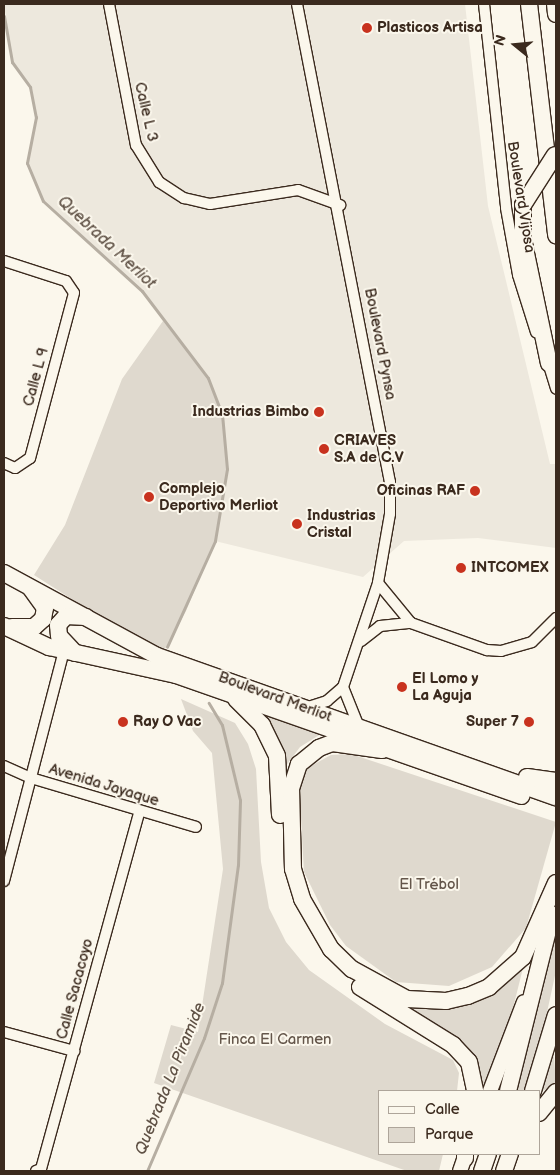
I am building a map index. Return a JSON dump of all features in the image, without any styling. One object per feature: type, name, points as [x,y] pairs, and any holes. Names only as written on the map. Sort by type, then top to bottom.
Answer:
[{"type":"main road","points":[[529,4],[556,235]]},
{"type":"main road","points":[[556,4],[556,14]]},
{"type":"main road","points":[[549,363],[523,239],[523,205],[556,153]]},
{"type":"main road","name":"Boulevard Merliot","points":[[4,573],[86,617],[132,645],[359,727],[377,728],[529,778],[552,797]]},
{"type":"main road","points":[[5,627],[34,627],[43,619],[45,608],[28,585]]},
{"type":"main road","points":[[70,653],[58,636],[58,625],[66,616],[86,617]]},
{"type":"main road","name":"Boulevard Merliot","points":[[5,627],[70,653],[145,666],[228,693],[382,750],[552,797]]},
{"type":"main road","points":[[228,693],[262,725],[277,756],[285,875],[307,931],[344,976],[464,1055],[476,1090]]},
{"type":"main road","points":[[382,750],[332,743],[319,748],[299,764],[291,788],[293,869],[302,899],[331,949],[352,969],[407,999],[440,1002],[468,996],[496,982],[523,957],[556,883]]},
{"type":"main road","points":[[508,1090],[556,898]]},
{"type":"main road","points":[[533,1090],[556,1015]]},
{"type":"main road","points":[[540,1112],[556,1092]]},
{"type":"main road","points":[[482,1171],[488,1155]]},
{"type":"street","name":"Calle L 3","points":[[109,4],[136,145],[159,182],[184,198],[210,204],[298,190],[340,205]]},
{"type":"street","name":"Boulevard Pynsa","points":[[297,4],[340,205],[390,482],[390,514],[378,584],[343,687]]},
{"type":"street","name":"Boulevard Vijosa","points":[[484,4],[490,86],[511,238],[518,275],[549,363],[556,389]]},
{"type":"street","name":"Calle L 9","points":[[4,262],[72,285],[74,293],[30,458],[15,468],[4,463]]},
{"type":"street","points":[[378,584],[411,623]]},
{"type":"street","points":[[358,644],[380,626],[411,623],[487,650],[501,651],[532,642],[556,618]]},
{"type":"street","points":[[4,880],[31,778],[70,653]]},
{"type":"street","points":[[305,708],[327,701],[343,687],[359,727]]},
{"type":"street","name":"Avenida Jayaque","points":[[4,766],[31,778],[139,812],[196,827]]},
{"type":"street","name":"Calle Sacacoyo","points":[[36,1171],[41,1169],[139,812]]},
{"type":"street","points":[[490,1090],[545,948]]},
{"type":"street","points":[[4,1032],[74,1051]]},
{"type":"shaded area","points":[[4,4],[465,4],[488,206],[550,464],[556,464],[556,548],[478,538],[404,541],[363,577],[215,541],[227,469],[222,414],[208,379],[142,291],[43,201],[27,163],[36,117],[30,87],[12,62]]},
{"type":"green space","name":"Complejo Deportivo Merliot","points":[[163,321],[208,378],[222,414],[227,469],[215,541],[186,611],[167,647],[161,650],[136,640],[34,575],[65,525],[122,379]]},
{"type":"green space","name":"Finca El Carmen","points":[[181,699],[235,723],[248,744],[256,769],[261,862],[269,908],[286,942],[309,970],[385,1024],[453,1060],[459,1073],[457,1090],[378,1090],[378,1155],[443,1155],[439,1171],[407,1171],[154,1083],[171,1025],[198,1032],[223,869],[212,753],[193,731]]},
{"type":"green space","points":[[266,715],[324,732],[300,747],[285,767]]},
{"type":"green space","name":"El Trébol","points":[[351,754],[556,822],[526,928],[492,967],[449,986],[396,982],[346,946],[330,925],[304,872],[299,783],[309,767],[331,755]]},
{"type":"green space","points":[[556,923],[556,971],[544,1026],[525,1090],[514,1090]]},
{"type":"green space","points":[[525,960],[507,1032],[481,1090],[481,1075],[472,1052],[410,1010],[463,1006],[502,988]]},
{"type":"green space","points":[[554,1054],[556,1085],[542,1091]]},
{"type":"waterway","name":"Quebrada Merliot","points":[[4,16],[12,62],[30,87],[36,117],[27,163],[43,201],[142,291],[208,378],[222,414],[227,469],[215,541],[167,647]]},
{"type":"waterway","name":"Quebrada La Piramide","points":[[147,1171],[204,1038],[222,983],[238,865],[240,800],[222,725],[209,703]]},
{"type":"place","name":"Plasticos Artisa","points":[[367,28]]},
{"type":"place","name":"Industrias Bimbo","points":[[319,412]]},
{"type":"place","name":"CRIAVES S.A de C.V","points":[[324,449]]},
{"type":"place","name":"Oficinas RAF","points":[[475,491]]},
{"type":"place","name":"Complejo Deportivo Merliot","points":[[149,497]]},
{"type":"place","name":"Industrias Cristal","points":[[297,524]]},
{"type":"place","name":"INTCOMEX","points":[[461,568]]},
{"type":"place","name":"El Lomo y La Aguja","points":[[402,687]]},
{"type":"place","name":"Ray O Vac","points":[[123,722]]},
{"type":"place","name":"Super 7","points":[[529,722]]}]
